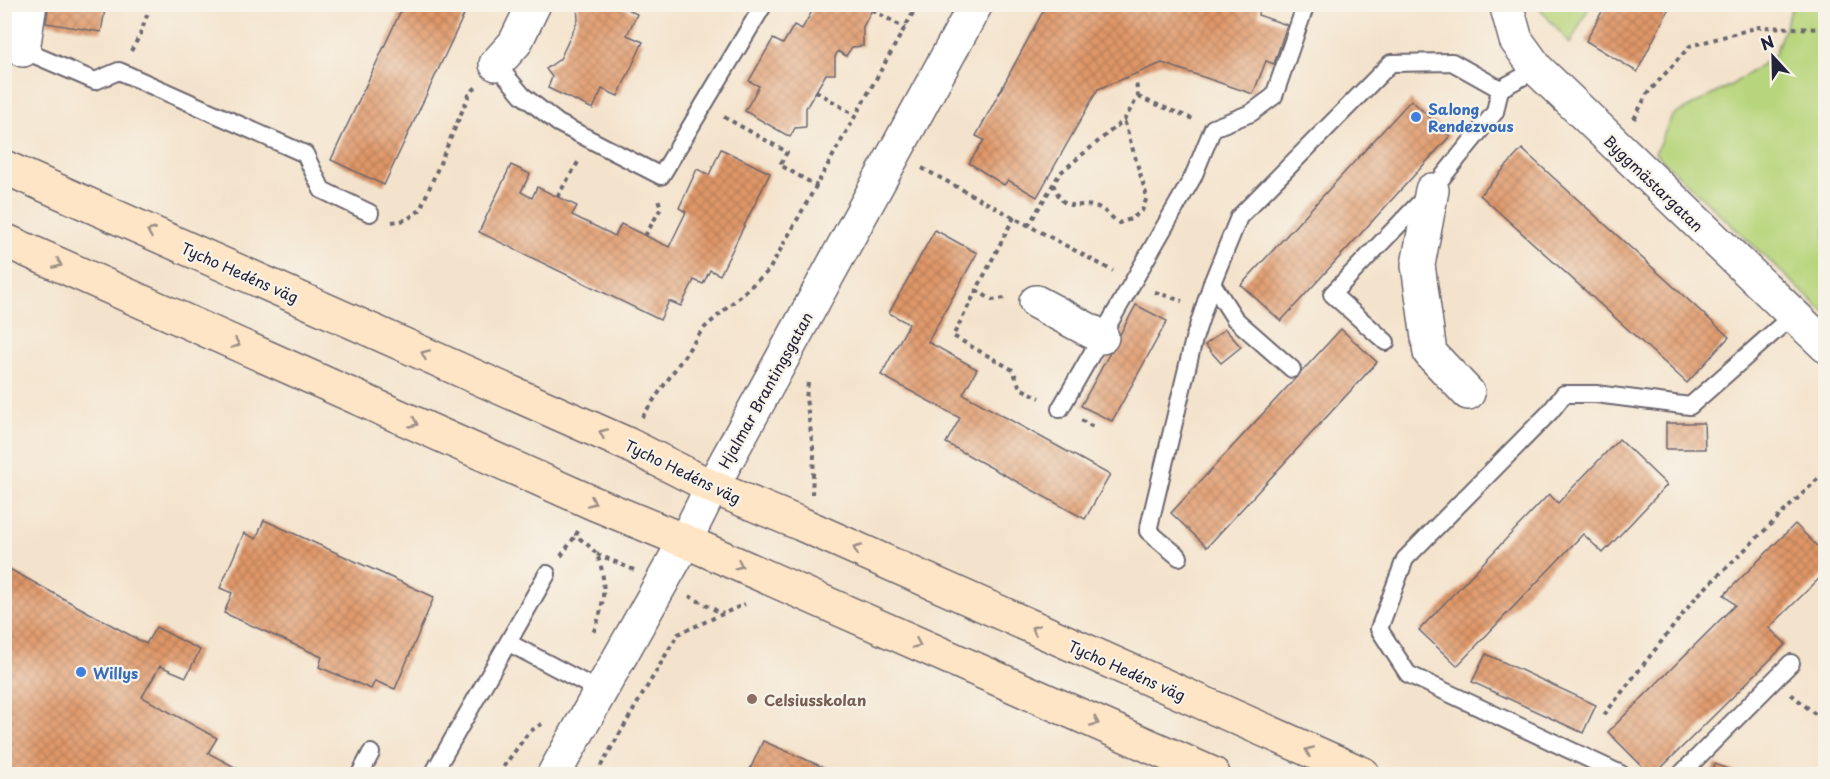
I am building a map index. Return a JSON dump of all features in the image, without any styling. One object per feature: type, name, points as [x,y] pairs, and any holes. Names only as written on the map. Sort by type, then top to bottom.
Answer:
[{"type":"main road","name":"Tycho Hedéns väg","points":[[4,167],[627,444],[712,487],[801,524],[1363,774]]},
{"type":"main road","points":[[4,240],[593,503],[685,541],[1213,774]]},
{"type":"street","points":[[23,50],[30,4]]},
{"type":"street","points":[[496,64],[515,43],[534,4]]},
{"type":"street","name":"Hjalmar Brantingsgatan","points":[[554,774],[587,684],[685,541],[712,487],[976,4]]},
{"type":"street","name":"Byggmästargatan","points":[[1506,4],[1516,40],[1537,69],[1826,346]]},
{"type":"street","points":[[1432,190],[1418,264],[1430,353],[1468,393]]},
{"type":"street","points":[[1036,302],[1102,337]]},
{"type":"lane","points":[[496,64],[522,95],[558,123],[661,176],[764,4]]},
{"type":"lane","points":[[1060,409],[1193,177],[1213,128],[1251,112],[1274,96],[1306,4]]},
{"type":"lane","points":[[23,50],[95,81],[119,71],[305,154],[322,190],[370,213]]},
{"type":"lane","points":[[1179,557],[1148,531],[1194,339],[1212,283],[1239,218],[1391,63],[1452,62],[1500,89]]},
{"type":"lane","points":[[1386,342],[1332,294],[1432,190],[1495,112],[1500,89],[1537,69]]},
{"type":"lane","points":[[1212,283],[1235,319],[1292,369]]},
{"type":"lane","points":[[1621,774],[1408,674],[1379,629],[1405,560],[1543,419],[1564,394],[1596,394],[1690,406],[1793,315]]},
{"type":"lane","points":[[433,774],[548,574]]},
{"type":"lane","points":[[509,643],[587,684]]},
{"type":"lane","points":[[1681,774],[1791,663]]},
{"type":"lane","points":[[360,774],[371,753]]},
{"type":"path","points":[[119,71],[140,35],[151,4]]},
{"type":"path","points":[[627,444],[649,405],[703,329],[769,270],[918,4]]},
{"type":"path","points":[[872,10],[905,28]]},
{"type":"path","points":[[1616,147],[1627,134],[1647,94],[1690,46],[1760,27],[1826,29]]},
{"type":"path","points":[[370,213],[390,223],[406,220],[420,210],[469,95],[496,64]]},
{"type":"path","points":[[1028,225],[1060,173],[1124,120],[1138,97],[1136,81]]},
{"type":"path","points":[[816,91],[856,116]]},
{"type":"path","points":[[1138,97],[1213,128]]},
{"type":"path","points":[[703,105],[787,152],[780,165],[817,186]]},
{"type":"path","points":[[1053,184],[1060,199],[1069,206],[1098,207],[1119,223],[1131,219],[1142,211],[1147,197],[1124,120]]},
{"type":"path","points":[[557,197],[591,140]]},
{"type":"path","points":[[916,165],[1133,282],[1170,298],[1204,306]]},
{"type":"path","points":[[645,236],[661,208],[655,187],[661,176]]},
{"type":"path","points":[[1014,218],[952,336],[1014,370],[1020,388],[1093,427]]},
{"type":"path","points":[[801,524],[811,501],[814,455],[806,398],[808,379]]},
{"type":"path","points":[[1604,716],[1697,596],[1826,471]]},
{"type":"path","points":[[498,774],[529,732],[553,716],[587,684],[603,600],[602,575],[596,553],[576,535],[593,503]]},
{"type":"path","points":[[596,774],[678,634],[766,595],[773,580]]},
{"type":"path","points":[[1775,680],[1826,723]]},
{"type":"green space","points":[[1536,4],[1590,4],[1590,5],[1570,44]]},
{"type":"green space","points":[[1793,5],[1825,5],[1825,313],[1655,153],[1672,116],[1731,85],[1774,56]]},
{"type":"building","points":[[49,4],[106,4],[101,32],[46,23]]},
{"type":"building","points":[[404,4],[469,4],[384,185],[331,160]]},
{"type":"building","points":[[577,4],[617,4],[637,14],[627,35],[643,42],[618,96],[602,89],[593,109],[548,88],[552,77],[546,69],[560,59],[578,20]]},
{"type":"building","points":[[816,4],[875,4],[863,27],[863,46],[852,47],[846,56],[838,51],[835,57],[835,74],[826,74],[806,108],[806,127],[795,128],[790,137],[745,111],[759,86],[749,81],[773,39],[783,44],[794,25],[802,29]]},
{"type":"building","points":[[1047,4],[1249,4],[1259,8],[1258,15],[1287,25],[1274,64],[1266,61],[1253,94],[1162,63],[1098,89],[1037,197],[1008,180],[1004,185],[969,163],[984,140],[976,136]]},
{"type":"building","points":[[1606,4],[1671,4],[1637,72],[1586,41]]},
{"type":"building","points":[[1411,100],[1450,136],[1281,321],[1241,285]]},
{"type":"building","points":[[721,149],[770,173],[720,275],[710,270],[703,284],[694,280],[681,306],[669,301],[660,320],[479,232],[511,165],[530,174],[521,192],[532,198],[537,187],[577,206],[572,215],[615,236],[621,224],[669,247],[686,212],[679,208],[697,169],[709,175]]},
{"type":"building","points":[[1522,149],[1729,337],[1687,383],[1480,195]]},
{"type":"building","points":[[935,230],[977,253],[928,342],[977,369],[963,394],[1110,475],[1085,519],[946,443],[960,418],[881,375],[909,324],[889,313]]},
{"type":"building","points":[[1136,305],[1167,321],[1112,421],[1081,406]]},
{"type":"building","points":[[1225,329],[1241,347],[1221,363],[1205,345]]},
{"type":"building","points":[[1341,329],[1377,362],[1207,547],[1171,513]]},
{"type":"building","points":[[1666,423],[1704,423],[1705,449],[1666,449]]},
{"type":"building","points":[[1619,439],[1667,485],[1603,553],[1583,534],[1457,666],[1419,630],[1549,494],[1558,503]]},
{"type":"building","points":[[264,520],[434,597],[395,689],[375,681],[371,689],[319,667],[322,657],[224,613],[232,593],[220,588],[244,533],[256,539]]},
{"type":"building","points":[[1795,524],[1826,555],[1826,572],[1769,628],[1786,644],[1655,774],[1650,774],[1608,732],[1735,605],[1724,595]]},
{"type":"building","name":"Willys","points":[[4,566],[146,644],[156,627],[200,650],[186,677],[160,666],[142,697],[217,738],[208,753],[248,774],[4,774]]},
{"type":"building","points":[[1486,654],[1596,705],[1583,733],[1472,682]]},
{"type":"building","points":[[763,741],[839,774],[748,774]]},
{"type":"building","points":[[1715,764],[1740,774],[1711,774]]},
{"type":"place","name":"Salong Rendezvous","points":[[1416,117]]},
{"type":"place","name":"Willys","points":[[81,672]]},
{"type":"place","name":"Celsiusskolan","points":[[752,699]]}]
